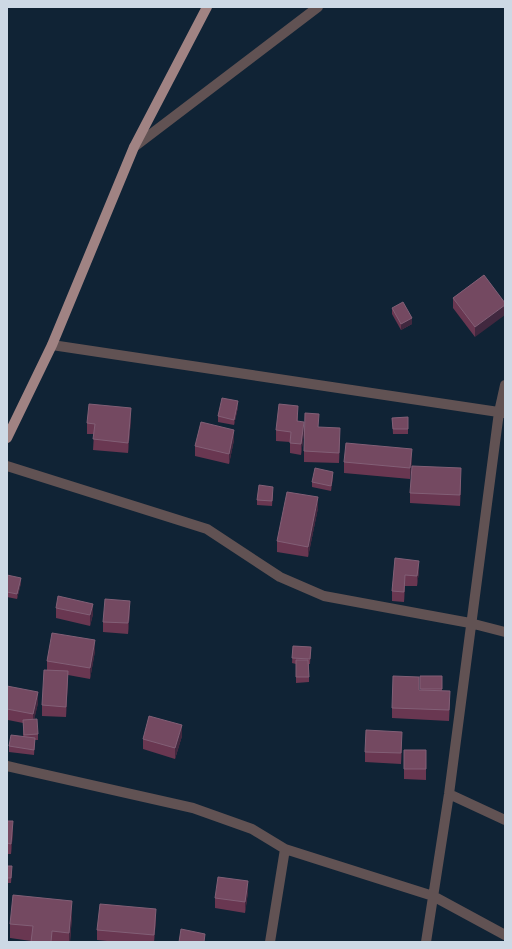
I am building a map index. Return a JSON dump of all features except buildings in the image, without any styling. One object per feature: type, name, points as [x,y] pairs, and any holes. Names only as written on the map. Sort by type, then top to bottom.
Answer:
[{"type":"main road","points":[[7,438],[52,346],[134,148],[207,7]]},
{"type":"street","points":[[134,148],[318,7]]},
{"type":"street","points":[[52,346],[502,413]]},
{"type":"street","points":[[426,942],[449,794],[470,623],[505,385]]},
{"type":"street","points":[[7,466],[207,529],[280,577],[324,596],[470,623],[505,632]]},
{"type":"street","points":[[7,766],[193,808],[252,829],[284,849],[432,896],[505,935]]},
{"type":"street","points":[[449,794],[505,820]]},
{"type":"street","points":[[270,942],[284,849]]}]
